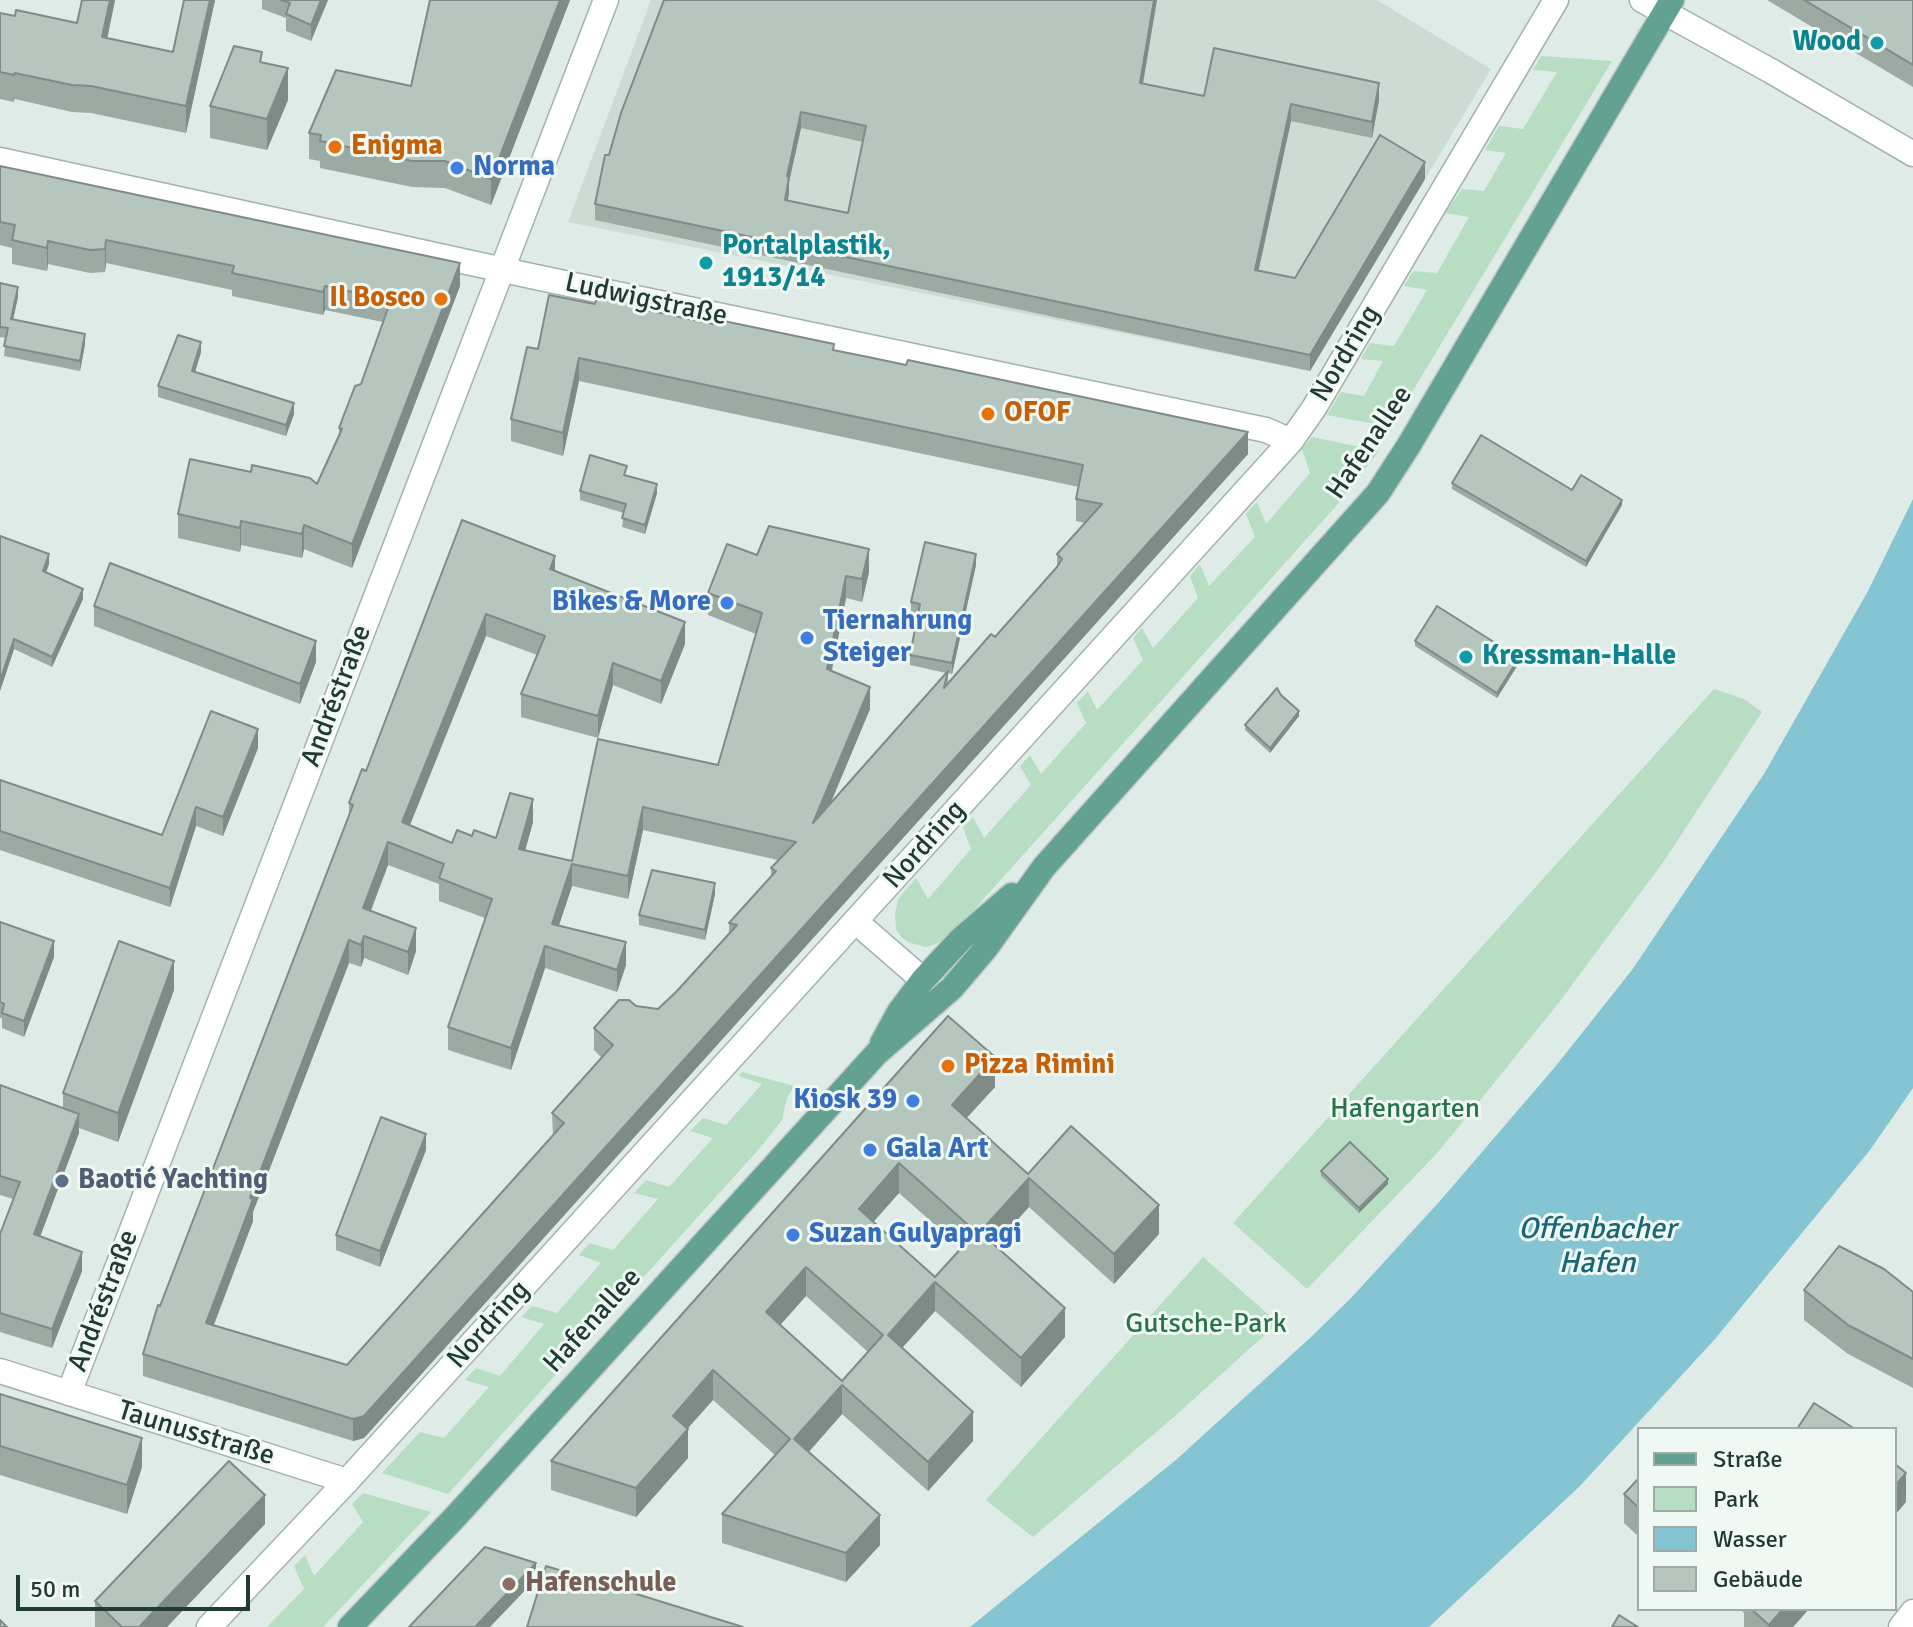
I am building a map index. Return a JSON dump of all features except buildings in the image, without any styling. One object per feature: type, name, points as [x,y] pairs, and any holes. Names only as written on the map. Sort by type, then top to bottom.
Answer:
[{"type":"main road","name":"Hafenallee","points":[[350,1627],[458,1514],[877,1053],[952,988],[986,948],[1044,867],[1378,493],[1668,7]]},
{"type":"main road","name":"Hafenallee","points":[[877,1053],[899,1012],[923,980],[961,939],[1044,867]]},
{"type":"street","name":"Andréstraße","points":[[69,1393],[606,0]]},
{"type":"street","name":"Nordring","points":[[209,1627],[347,1481],[1291,441],[1314,408],[1556,0]]},
{"type":"street","points":[[1642,0],[1668,7],[1913,154]]},
{"type":"street","name":"Ludwigstraße","points":[[0,160],[1266,430],[1291,441]]},
{"type":"street","points":[[855,921],[923,980]]},
{"type":"street","name":"Taunusstraße","points":[[0,1371],[347,1481]]},
{"type":"street","points":[[1901,1627],[1913,1612]]},
{"type":"shaded area","points":[[651,0],[1377,0],[1491,69],[1310,371],[568,222]]},
{"type":"green space","points":[[1541,56],[1612,61],[1391,427],[1327,415],[1341,392],[1364,396],[1383,361],[1361,359],[1370,343],[1394,346],[1427,290],[1404,286],[1413,271],[1437,273],[1469,217],[1445,213],[1462,189],[1484,191],[1506,153],[1485,150],[1499,126],[1523,129],[1557,72],[1533,70]]},
{"type":"green space","points":[[1312,437],[1379,451],[1337,505],[953,933],[925,947],[901,937],[896,929],[898,899],[916,878],[928,899],[971,849],[963,827],[973,817],[984,838],[1031,785],[1020,766],[1030,755],[1041,774],[1086,723],[1077,703],[1088,691],[1097,710],[1143,660],[1133,638],[1142,628],[1153,648],[1198,598],[1190,576],[1200,564],[1209,586],[1255,537],[1246,514],[1257,502],[1266,524],[1310,473],[1302,449]]},
{"type":"green space","name":"Hafengarten","points":[[1714,689],[1744,699],[1762,712],[1664,861],[1557,1005],[1439,1151],[1307,1289],[1233,1223]]},
{"type":"green space","points":[[742,1072],[794,1086],[787,1098],[782,1120],[760,1148],[448,1494],[382,1473],[420,1432],[444,1438],[489,1387],[465,1380],[476,1368],[500,1376],[544,1324],[521,1317],[532,1306],[557,1313],[601,1263],[579,1255],[590,1243],[613,1250],[658,1199],[634,1193],[646,1180],[669,1187],[713,1138],[690,1131],[703,1118],[726,1125],[762,1084],[739,1076]]},
{"type":"green space","name":"Gutsche-Park","points":[[1203,1257],[1278,1323],[1033,1537],[986,1500]]},
{"type":"green space","points":[[363,1493],[431,1512],[323,1627],[267,1627],[304,1589],[294,1566],[305,1555],[314,1576],[363,1522],[352,1504]]},
{"type":"water","name":"Offenbacher Hafen","points":[[1913,499],[1913,1088],[1870,1150],[1715,1339],[1580,1486],[1429,1627],[970,1627],[1177,1459],[1310,1338],[1440,1201],[1555,1067],[1632,970],[1764,774],[1868,591]]},
{"type":"place","name":"Wood","points":[[1877,43]]},
{"type":"place","name":"Enigma","points":[[335,147]]},
{"type":"place","name":"Norma","points":[[457,168]]},
{"type":"place","name":"Portalplastik, 1913/14","points":[[706,263]]},
{"type":"place","name":"Il Bosco","points":[[441,299]]},
{"type":"place","name":"OFOF","points":[[988,414]]},
{"type":"place","name":"Bikes & More","points":[[727,603]]},
{"type":"place","name":"Tiernahrung Steiger","points":[[807,638]]},
{"type":"place","name":"Kressman-Halle","points":[[1466,657]]},
{"type":"place","name":"Pizza Rimini","points":[[948,1066]]},
{"type":"place","name":"Kiosk 39","points":[[913,1101]]},
{"type":"place","name":"Gala Art","points":[[870,1150]]},
{"type":"place","name":"Baotić Yachting","points":[[62,1181]]},
{"type":"place","name":"Suzan Gulyapragi","points":[[793,1235]]},
{"type":"place","name":"Hafenschule","points":[[509,1584]]}]
